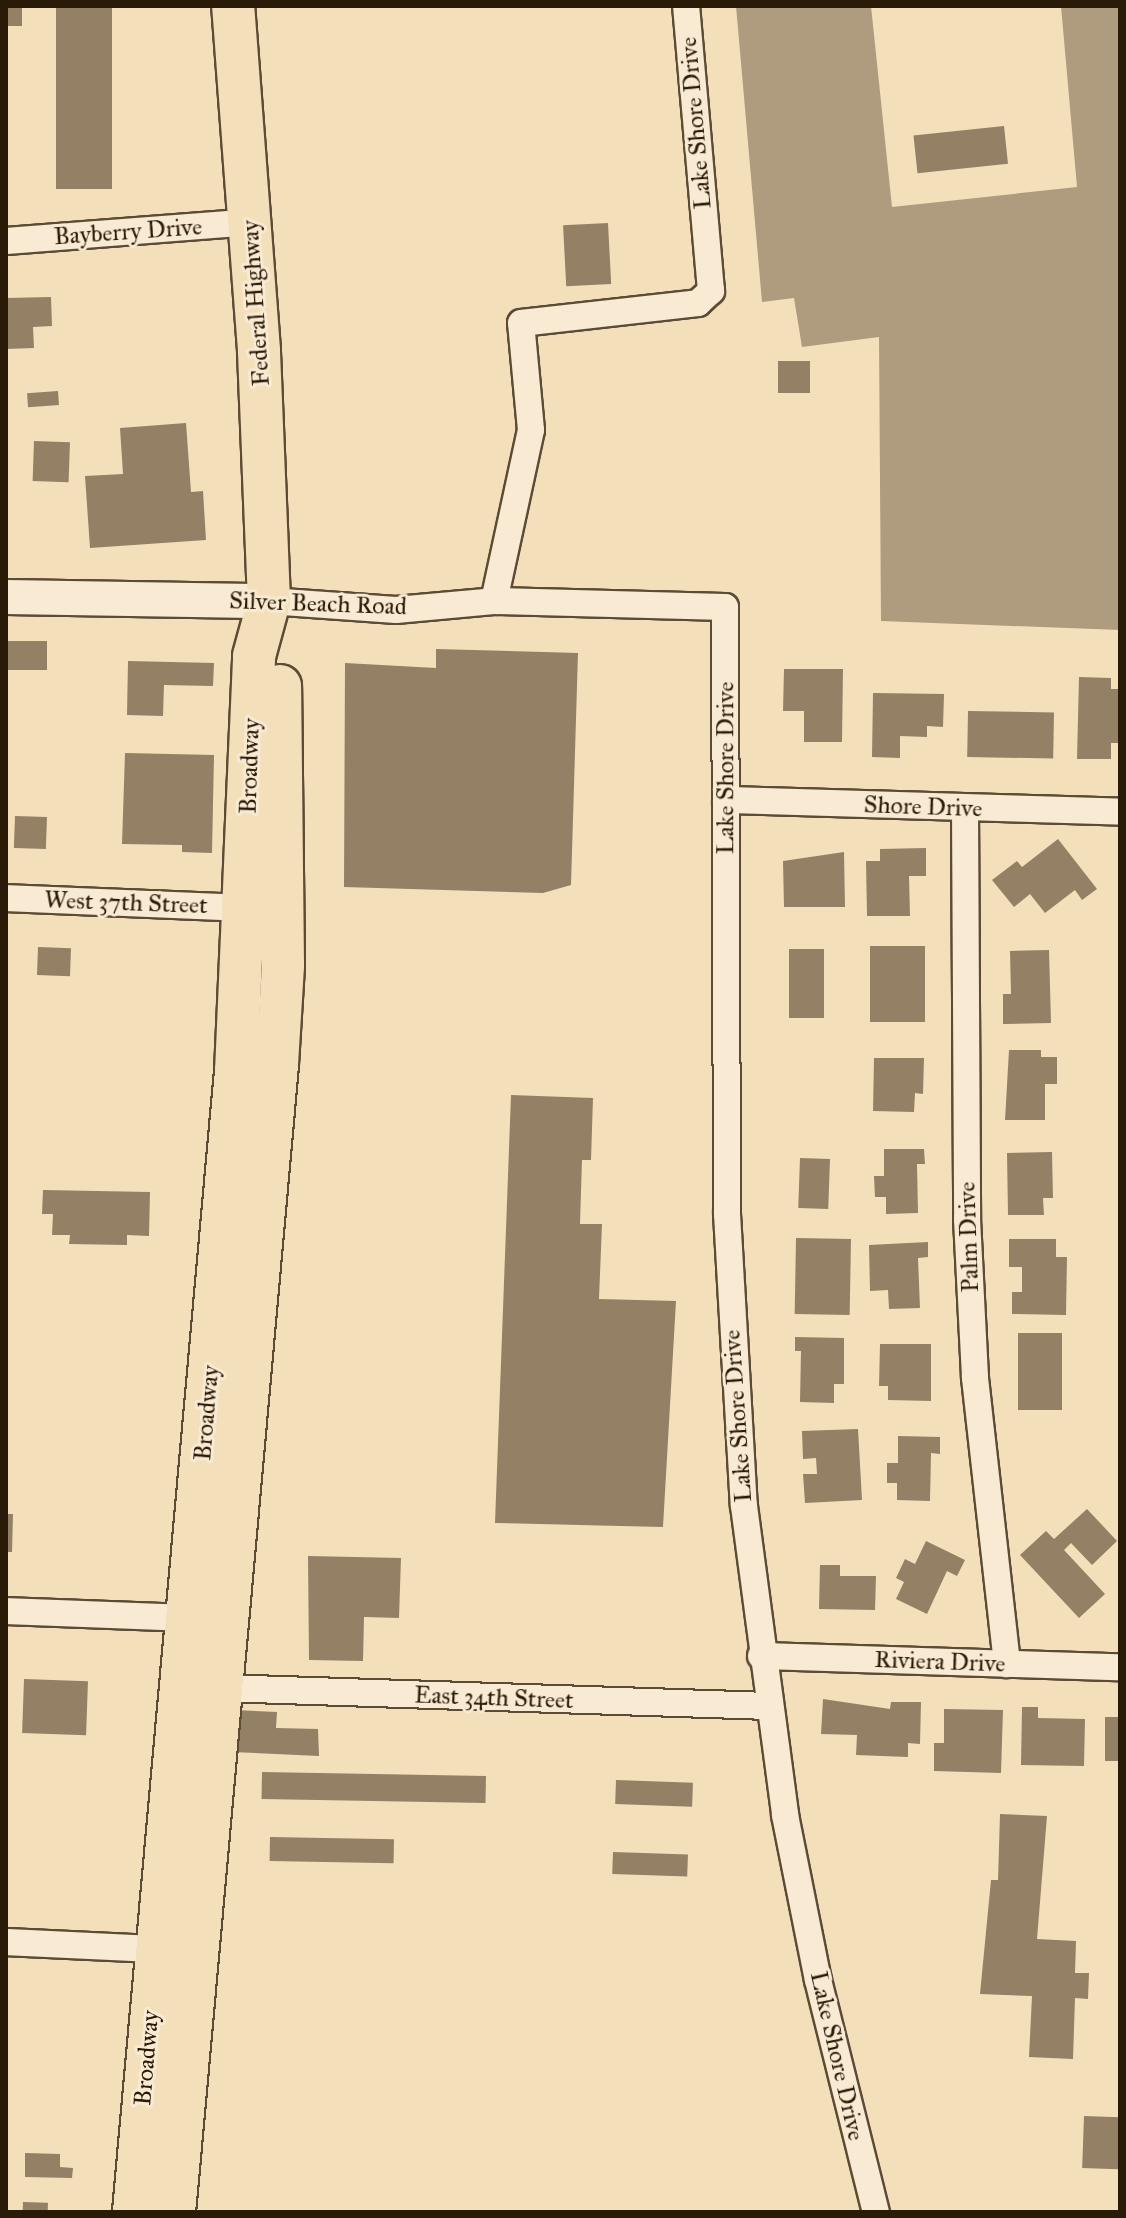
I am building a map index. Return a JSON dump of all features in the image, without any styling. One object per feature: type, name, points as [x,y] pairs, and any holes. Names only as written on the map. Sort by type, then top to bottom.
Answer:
[{"type":"main road","name":"Federal Highway","points":[[233,6],[251,222],[269,607]]},
{"type":"main road","name":"Broadway","points":[[134,2212],[236,1072],[254,656],[269,607]]},
{"type":"main road","name":"Broadway","points":[[174,2212],[257,1302],[283,965],[280,657],[269,607]]},
{"type":"main road","points":[[236,1072],[251,1096],[238,1279],[242,1292],[257,1302]]},
{"type":"main road","points":[[189,1618],[221,1688]]},
{"type":"street","name":"Lake Shore Drive","points":[[494,601],[531,430],[521,323],[698,303],[711,291],[686,6]]},
{"type":"street","name":"Bayberry Drive","points":[[6,241],[251,222]]},
{"type":"street","name":"Silver Beach Road","points":[[6,597],[396,610],[494,601],[725,607]]},
{"type":"street","name":"Lake Shore Drive","points":[[725,607],[733,1360],[768,1706],[818,1980],[876,2212]]},
{"type":"street","name":"Shore Drive","points":[[726,800],[1120,812]]},
{"type":"street","name":"Palm Drive","points":[[965,808],[967,1219],[981,1441],[1007,1664]]},
{"type":"street","name":"West 37th Street","points":[[6,898],[245,908]]},
{"type":"street","points":[[6,1611],[189,1618]]},
{"type":"street","name":"Riviera Drive","points":[[761,1656],[1120,1667]]},
{"type":"street","name":"East 34th Street","points":[[221,1688],[768,1706]]},
{"type":"street","points":[[6,1942],[157,1949]]},
{"type":"shaded area","points":[[736,6],[871,6],[892,207],[1077,187],[1061,6],[1120,6],[1120,630],[881,621],[879,337],[802,347],[794,298],[762,302]]},
{"type":"building","points":[[6,6],[22,6],[22,26],[6,26]]},
{"type":"building","points":[[56,6],[112,6],[112,189],[56,189]]},
{"type":"building","points":[[1004,126],[1008,164],[917,173],[913,136]]},
{"type":"building","points":[[608,223],[611,284],[566,286],[563,225]]},
{"type":"building","points":[[51,297],[52,326],[33,327],[34,348],[6,349],[6,298]]},
{"type":"building","points":[[778,361],[810,361],[810,393],[778,393]]},
{"type":"building","points":[[58,391],[59,405],[28,407],[27,393]]},
{"type":"building","points":[[186,423],[191,492],[203,491],[206,540],[90,548],[85,476],[123,474],[120,428]]},
{"type":"building","points":[[34,441],[70,442],[69,482],[33,481]]},
{"type":"building","points":[[6,641],[47,641],[47,670],[6,670]]},
{"type":"building","points":[[436,649],[578,653],[571,885],[543,893],[344,887],[345,663],[436,668]]},
{"type":"building","points":[[128,661],[214,663],[213,686],[164,685],[163,716],[127,715]]},
{"type":"building","points":[[784,669],[843,669],[842,742],[804,742],[804,711],[783,711]]},
{"type":"building","points":[[1079,677],[1111,678],[1111,689],[1120,689],[1120,743],[1111,743],[1111,759],[1077,759]]},
{"type":"building","points":[[873,693],[944,694],[943,727],[927,726],[927,737],[900,736],[900,758],[872,757]]},
{"type":"building","points":[[968,711],[1054,713],[1053,758],[967,757]]},
{"type":"building","points":[[125,753],[214,755],[212,853],[182,852],[182,845],[122,844]]},
{"type":"building","points":[[15,816],[47,817],[46,849],[14,848]]},
{"type":"building","points":[[1058,839],[1097,889],[1082,900],[1075,890],[1045,913],[1030,894],[1014,907],[992,880],[1017,861],[1022,867]]},
{"type":"building","points":[[926,848],[926,876],[909,876],[910,916],[867,916],[866,861],[880,861],[880,849]]},
{"type":"building","points":[[844,852],[845,907],[784,907],[783,861]]},
{"type":"building","points":[[870,946],[925,946],[925,1022],[870,1022]]},
{"type":"building","points":[[38,947],[71,948],[70,976],[37,975]]},
{"type":"building","points":[[789,949],[824,949],[824,1018],[789,1018]]},
{"type":"building","points":[[1049,950],[1051,1023],[1003,1024],[1003,994],[1011,994],[1010,951]]},
{"type":"building","points":[[1009,1050],[1041,1050],[1041,1057],[1057,1057],[1057,1084],[1045,1084],[1045,1120],[1005,1120]]},
{"type":"building","points":[[874,1058],[924,1058],[923,1094],[915,1093],[914,1112],[873,1111]]},
{"type":"building","points":[[511,1095],[593,1098],[591,1160],[582,1160],[580,1224],[602,1224],[599,1299],[676,1301],[663,1527],[495,1523]]},
{"type":"building","points":[[884,1149],[924,1149],[925,1164],[917,1164],[918,1213],[886,1214],[886,1197],[875,1197],[874,1176],[884,1176]]},
{"type":"building","points":[[1052,1152],[1053,1198],[1043,1198],[1044,1215],[1008,1215],[1007,1153]]},
{"type":"building","points":[[800,1158],[830,1159],[828,1209],[798,1208]]},
{"type":"building","points":[[43,1190],[150,1192],[149,1236],[127,1235],[127,1245],[69,1244],[70,1235],[52,1235],[53,1214],[42,1214]]},
{"type":"building","points":[[796,1238],[851,1239],[850,1315],[795,1314]]},
{"type":"building","points":[[1009,1239],[1056,1239],[1056,1257],[1067,1257],[1066,1315],[1012,1314],[1012,1292],[1022,1292],[1022,1267],[1009,1267]]},
{"type":"building","points":[[928,1242],[928,1257],[918,1258],[920,1308],[889,1309],[888,1290],[870,1291],[869,1245]]},
{"type":"building","points":[[1018,1333],[1062,1333],[1062,1410],[1018,1410]]},
{"type":"building","points":[[795,1337],[844,1338],[844,1384],[834,1384],[834,1403],[800,1402],[801,1351],[795,1351]]},
{"type":"building","points":[[880,1344],[931,1344],[931,1401],[888,1400],[888,1386],[879,1386]]},
{"type":"building","points":[[858,1429],[862,1500],[805,1503],[803,1474],[817,1474],[816,1458],[803,1459],[802,1431]]},
{"type":"building","points":[[898,1436],[940,1437],[940,1454],[931,1453],[930,1501],[897,1500],[897,1483],[887,1483],[887,1463],[898,1463]]},
{"type":"building","points":[[1087,1509],[1117,1541],[1092,1565],[1071,1543],[1064,1550],[1105,1594],[1079,1618],[1020,1555],[1046,1531],[1054,1539]]},
{"type":"building","points":[[6,1514],[13,1514],[12,1552],[6,1552]]},
{"type":"building","points":[[926,1541],[965,1560],[957,1576],[947,1571],[927,1614],[896,1599],[904,1582],[896,1578],[905,1559],[915,1564]]},
{"type":"building","points":[[308,1556],[401,1558],[399,1618],[364,1617],[363,1661],[309,1660]]},
{"type":"building","points":[[820,1565],[840,1565],[840,1576],[876,1576],[875,1610],[819,1609]]},
{"type":"building","points":[[24,1679],[88,1681],[86,1735],[22,1733]]},
{"type":"building","points":[[823,1699],[890,1709],[891,1702],[921,1702],[920,1744],[908,1743],[908,1757],[856,1755],[857,1735],[821,1734]]},
{"type":"building","points":[[1022,1707],[1038,1707],[1038,1718],[1085,1719],[1084,1766],[1021,1765]]},
{"type":"building","points":[[944,1709],[1003,1710],[1001,1773],[934,1771],[934,1743],[944,1743]]},
{"type":"building","points":[[235,1710],[277,1712],[276,1728],[318,1729],[319,1756],[232,1752]]},
{"type":"building","points":[[1105,1717],[1120,1717],[1120,1761],[1105,1761]]},
{"type":"building","points":[[262,1772],[486,1776],[485,1803],[262,1799]]},
{"type":"building","points":[[616,1780],[693,1783],[692,1807],[615,1804]]},
{"type":"building","points":[[1000,1814],[1047,1816],[1037,1939],[1076,1941],[1075,1973],[1089,1973],[1088,1999],[1075,1998],[1073,2059],[1029,2057],[1032,1996],[980,1994],[991,1880],[998,1880]]},
{"type":"building","points":[[270,1837],[394,1839],[394,1863],[270,1861]]},
{"type":"building","points":[[613,1852],[688,1855],[687,1877],[612,1874]]},
{"type":"building","points":[[1084,2116],[1120,2117],[1118,2169],[1082,2168]]},
{"type":"building","points":[[25,2153],[60,2154],[60,2167],[73,2168],[72,2178],[25,2177]]},
{"type":"building","points":[[23,2202],[48,2203],[48,2212],[23,2212]]}]
